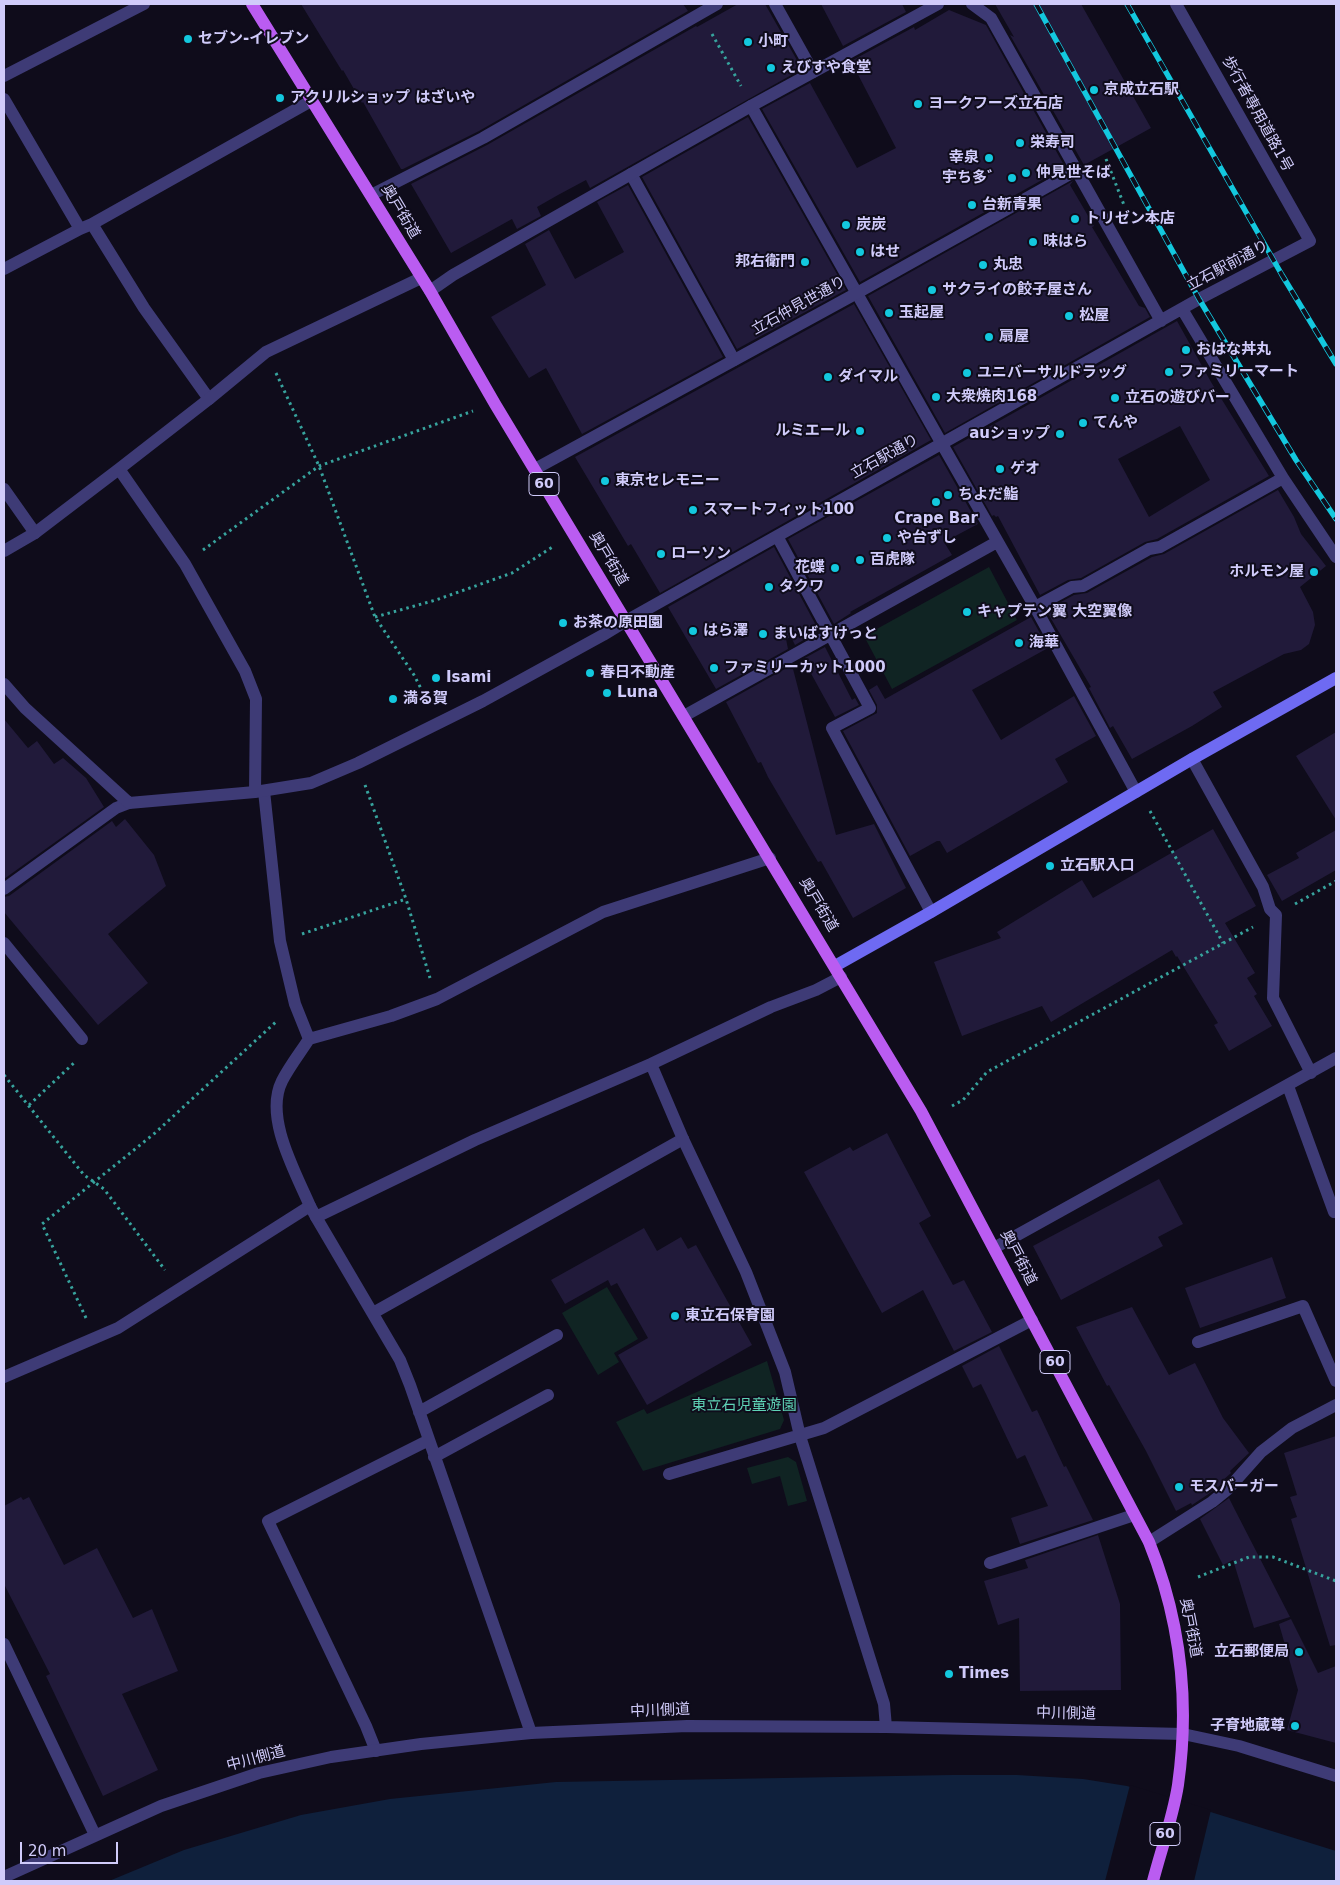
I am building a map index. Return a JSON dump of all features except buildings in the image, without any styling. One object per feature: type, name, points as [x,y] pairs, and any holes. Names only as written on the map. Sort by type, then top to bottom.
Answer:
[{"type":"main road","name":"奥戸街道","points":[[252,4],[430,291],[495,404],[921,1111],[1149,1542],[1160,1569],[1176,1630],[1184,1692],[1183,1734],[1178,1787],[1153,1881]]},
{"type":"street","points":[[4,76],[144,4]]},
{"type":"street","points":[[371,195],[483,138],[717,4]]},
{"type":"street","points":[[775,4],[813,72]]},
{"type":"street","points":[[430,291],[453,275],[751,106],[938,4]]},
{"type":"street","points":[[972,4],[990,18],[1161,321]]},
{"type":"street","name":"歩行者専用道路1号","points":[[1176,4],[1310,241]]},
{"type":"street","points":[[4,99],[80,229]]},
{"type":"street","points":[[4,269],[92,224],[311,101]]},
{"type":"street","points":[[751,106],[1138,791]]},
{"type":"street","name":"立石仲見世通り","points":[[535,469],[1077,170]]},
{"type":"street","points":[[631,174],[734,360]]},
{"type":"street","points":[[92,224],[144,308],[209,399]]},
{"type":"street","name":"立石駅前通り","points":[[1161,321],[1310,241]]},
{"type":"street","points":[[4,552],[35,533],[119,469],[266,352],[421,278]]},
{"type":"street","points":[[1182,309],[1283,478],[1336,557]]},
{"type":"street","name":"立石駅通り","points":[[129,803],[260,792],[311,782],[358,763],[483,701],[603,635],[1161,321]]},
{"type":"street","points":[[119,469],[185,564],[244,671],[256,699],[260,792],[280,941],[295,1004],[309,1039]]},
{"type":"street","points":[[1035,607],[1072,587],[1082,586],[1149,549],[1160,546],[1283,478]]},
{"type":"street","points":[[4,489],[35,533]]},
{"type":"street","points":[[777,536],[870,708],[832,728],[931,912]]},
{"type":"street","points":[[684,716],[998,542]]},
{"type":"street","points":[[316,1217],[476,1140],[652,1064],[771,1007],[816,990],[838,972],[931,912],[1192,759],[1336,678]]},
{"type":"street","points":[[4,684],[25,708],[129,803],[116,808],[4,889]]},
{"type":"street","points":[[1192,759],[1263,887],[1270,909],[1276,915],[1272,998],[1311,1073]]},
{"type":"street","points":[[531,1733],[400,1360],[310,1206],[281,1136],[275,1112],[276,1098],[281,1082],[309,1039],[391,1016],[437,999],[603,912],[770,858]]},
{"type":"street","points":[[4,943],[82,1039]]},
{"type":"street","points":[[994,1248],[1336,1058]]},
{"type":"street","points":[[652,1064],[682,1140],[746,1272],[785,1372],[800,1436],[884,1704],[886,1727]]},
{"type":"street","points":[[1288,1086],[1334,1212]]},
{"type":"street","points":[[373,1313],[682,1140]]},
{"type":"street","points":[[4,1377],[118,1328],[310,1206]]},
{"type":"street","points":[[1198,1342],[1303,1306],[1336,1381]]},
{"type":"street","points":[[669,1474],[824,1428],[1032,1320]]},
{"type":"street","points":[[419,1412],[558,1335]]},
{"type":"street","points":[[434,1458],[548,1396]]},
{"type":"street","points":[[1149,1542],[1212,1502],[1228,1489],[1261,1452],[1292,1428],[1336,1405]]},
{"type":"street","points":[[376,1751],[366,1726],[268,1521],[429,1440]]},
{"type":"street","points":[[990,1563],[1134,1515]]},
{"type":"street","points":[[4,1644],[95,1835]]},
{"type":"street","name":"中川側道","points":[[4,1876],[161,1806],[251,1776],[331,1757],[421,1744],[531,1733],[687,1726],[886,1727],[1183,1734],[1239,1746],[1336,1776]]},
{"type":"path","points":[[701,14],[751,106]]},
{"type":"path","points":[[266,352],[319,466],[375,617],[414,675],[438,723]]},
{"type":"path","points":[[185,564],[319,466],[495,404]]},
{"type":"path","points":[[375,617],[436,600],[512,573],[574,534]]},
{"type":"path","points":[[358,763],[406,899],[437,999]]},
{"type":"path","points":[[1138,791],[1223,943]]},
{"type":"path","points":[[952,1106],[963,1100],[987,1072],[1336,881]]},
{"type":"path","points":[[280,941],[406,899]]},
{"type":"path","points":[[96,1339],[42,1224],[155,1132],[295,1004]]},
{"type":"path","points":[[29,1105],[90,1048],[82,1039]]},
{"type":"path","points":[[4,1075],[84,1175],[104,1189],[179,1289]]},
{"type":"path","points":[[1198,1577],[1248,1557],[1273,1557],[1336,1581]]},
{"type":"green space","points":[[989,567],[1017,620],[892,689],[864,636]]},
{"type":"green space","points":[[607,1287],[638,1339],[614,1353],[619,1362],[598,1375],[562,1313]]},
{"type":"green space","name":"東立石児童遊園","points":[[767,1361],[784,1420],[780,1429],[643,1471],[616,1422],[644,1409],[647,1414]]},
{"type":"green space","points":[[788,1457],[796,1462],[807,1501],[788,1506],[780,1476],[752,1484],[747,1468]]},
{"type":"water","points":[[1017,1775],[1083,1779],[1127,1786],[1336,1851],[1336,1881],[109,1881],[184,1850],[301,1815],[390,1799],[556,1782]]},
{"type":"pier","points":[[1130,1785],[1211,1810],[1194,1881],[1105,1881]]},
{"type":"railway","points":[[1036,4],[1199,299],[1296,460],[1336,519]]},
{"type":"railway","points":[[1127,4],[1282,275],[1336,364]]},
{"type":"place","name":"セブン-イレブン","points":[[188,39]]},
{"type":"place","name":"小町","points":[[748,42]]},
{"type":"place","name":"えびすや食堂","points":[[771,68]]},
{"type":"place","name":"京成立石駅","points":[[1094,90]]},
{"type":"place","name":"アクリルショップ はざいや","points":[[280,98]]},
{"type":"place","name":"ヨークフーズ立石店","points":[[918,104]]},
{"type":"place","name":"栄寿司","points":[[1020,143]]},
{"type":"place","name":"幸泉","points":[[989,158]]},
{"type":"place","name":"仲見世そば","points":[[1026,173]]},
{"type":"place","name":"宇ち多゛","points":[[1012,178]]},
{"type":"place","name":"台新青果","points":[[972,205]]},
{"type":"place","name":"トリゼン本店","points":[[1075,219]]},
{"type":"place","name":"炭炭","points":[[846,225]]},
{"type":"place","name":"味はら","points":[[1033,242]]},
{"type":"place","name":"はせ","points":[[860,252]]},
{"type":"place","name":"邦右衛門","points":[[805,262]]},
{"type":"place","name":"丸忠","points":[[983,265]]},
{"type":"place","name":"サクライの餃子屋さん","points":[[932,290]]},
{"type":"place","name":"玉起屋","points":[[889,313]]},
{"type":"place","name":"松屋","points":[[1069,316]]},
{"type":"place","name":"扇屋","points":[[989,337]]},
{"type":"place","name":"おはな丼丸","points":[[1186,350]]},
{"type":"place","name":"ファミリーマート","points":[[1169,372]]},
{"type":"place","name":"ユニバーサルドラッグ","points":[[967,373]]},
{"type":"place","name":"ダイマル","points":[[828,377]]},
{"type":"place","name":"大衆焼肉168","points":[[936,397]]},
{"type":"place","name":"立石の遊びバー","points":[[1115,398]]},
{"type":"place","name":"てんや","points":[[1083,423]]},
{"type":"place","name":"ルミエール","points":[[860,431]]},
{"type":"place","name":"auショップ","points":[[1060,434]]},
{"type":"place","name":"ゲオ","points":[[1000,469]]},
{"type":"place","name":"東京セレモニー","points":[[605,481]]},
{"type":"place","name":"ちよだ鮨","points":[[948,495]]},
{"type":"place","name":"Crape Bar","points":[[936,502]]},
{"type":"place","name":"スマートフィット100","points":[[693,510]]},
{"type":"place","name":"や台ずし","points":[[887,538]]},
{"type":"place","name":"ローソン","points":[[661,554]]},
{"type":"place","name":"百虎隊","points":[[860,560]]},
{"type":"place","name":"花蝶","points":[[835,568]]},
{"type":"place","name":"ホルモン屋","points":[[1314,572]]},
{"type":"place","name":"タクワ","points":[[769,587]]},
{"type":"place","name":"キャプテン翼 大空翼像","points":[[967,612]]},
{"type":"place","name":"お茶の原田園","points":[[563,623]]},
{"type":"place","name":"はら澤","points":[[693,631]]},
{"type":"place","name":"まいばすけっと","points":[[763,634]]},
{"type":"place","name":"海華","points":[[1019,643]]},
{"type":"place","name":"ファミリーカット1000","points":[[714,668]]},
{"type":"place","name":"春日不動産","points":[[590,673]]},
{"type":"place","name":"Isami","points":[[436,678]]},
{"type":"place","name":"Luna","points":[[607,693]]},
{"type":"place","name":"満る賀","points":[[393,699]]},
{"type":"place","name":"立石駅入口","points":[[1050,866]]},
{"type":"place","name":"東立石保育園","points":[[675,1316]]},
{"type":"place","name":"モスバーガー","points":[[1179,1487]]},
{"type":"place","name":"立石郵便局","points":[[1299,1652]]},
{"type":"place","name":"Times","points":[[949,1674]]},
{"type":"place","name":"子育地蔵尊","points":[[1295,1726]]}]
